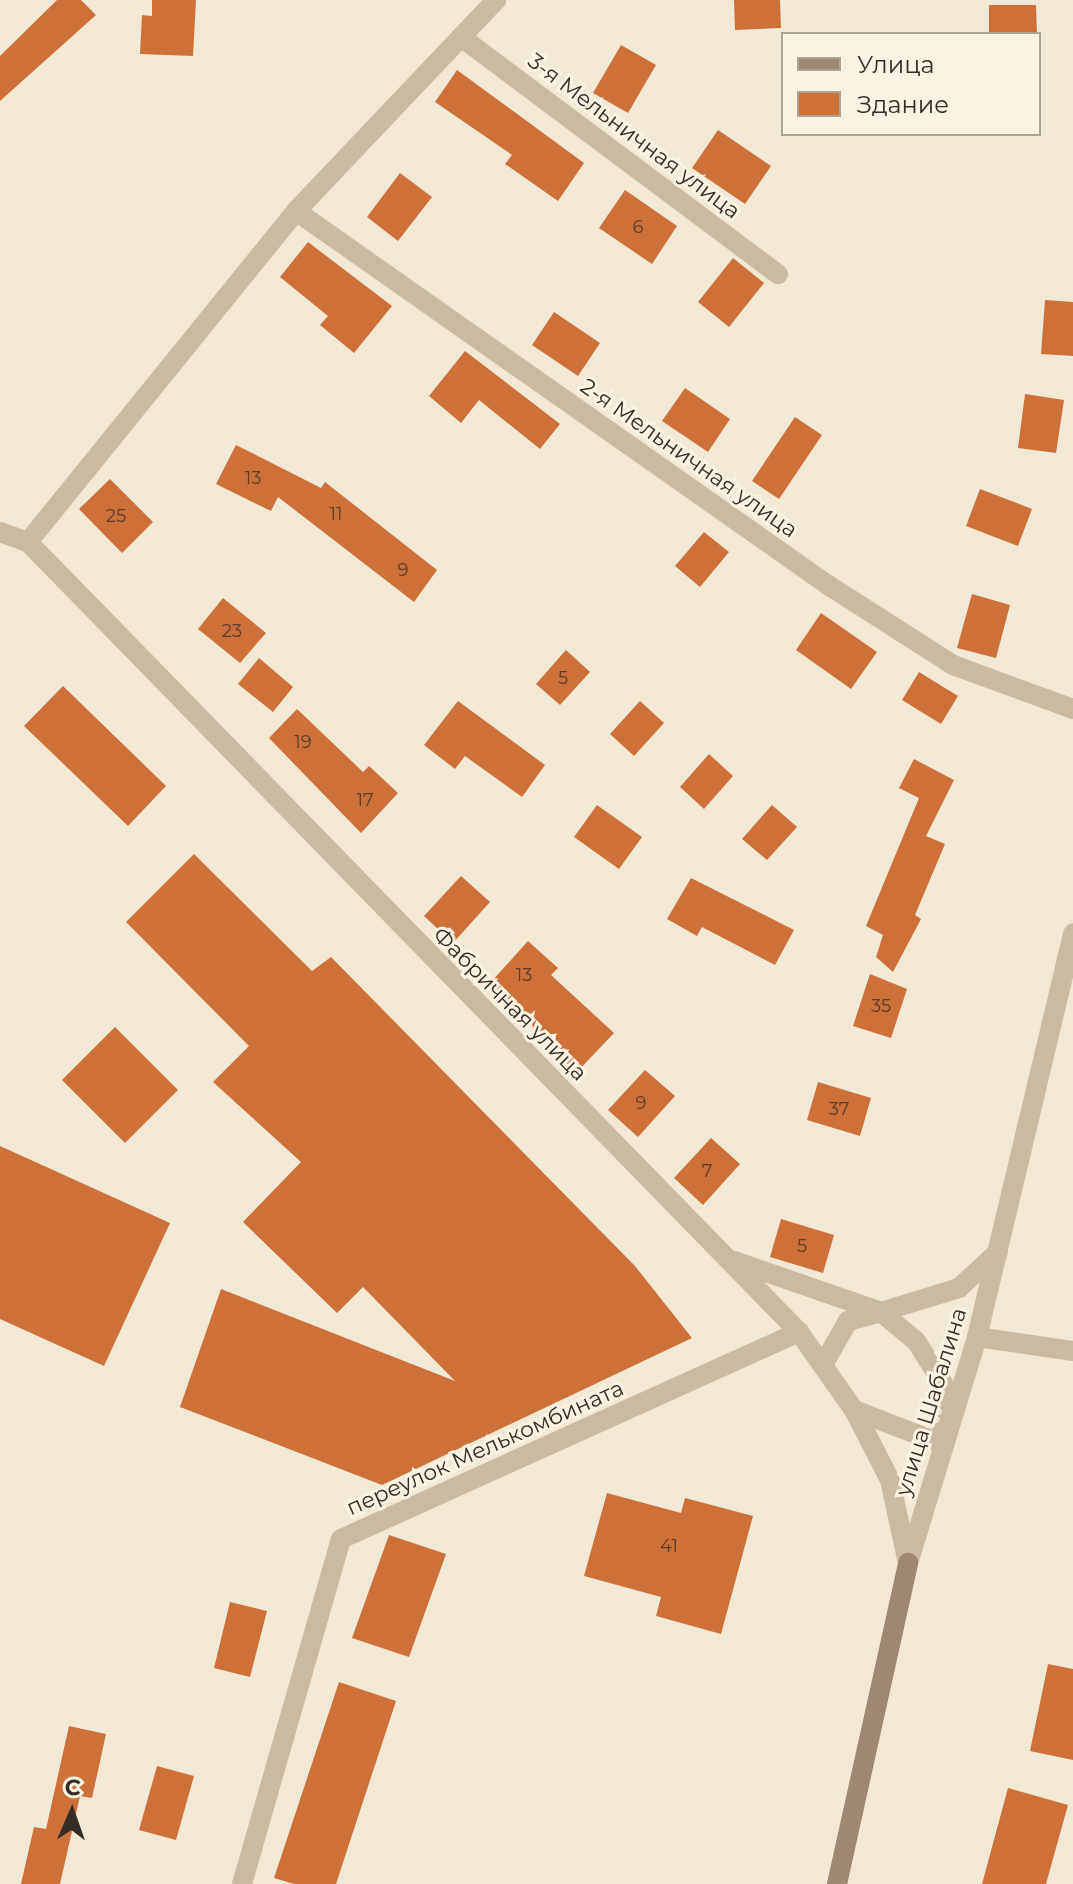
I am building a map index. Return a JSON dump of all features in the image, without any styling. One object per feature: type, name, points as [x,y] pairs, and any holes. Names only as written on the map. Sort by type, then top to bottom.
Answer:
[{"type":"street","points":[[28,542],[296,211],[496,0]]},
{"type":"street","name":"3-я Мельничная улица","points":[[461,37],[778,274]]},
{"type":"street","name":"2-я Мельничная улица","points":[[296,211],[840,593],[953,665],[1073,709]]},
{"type":"street","name":"Фабричная улица","points":[[0,532],[28,542],[799,1332],[854,1410],[890,1480],[908,1563]]},
{"type":"street","name":"улица Шабалина","points":[[837,1884],[908,1563],[977,1337],[1073,933]]},
{"type":"street","points":[[823,1365],[848,1321],[959,1288],[998,1252]]},
{"type":"street","points":[[726,1258],[881,1312],[916,1341],[944,1385],[942,1444],[854,1410]]},
{"type":"street","name":"переулок Мелькомбината","points":[[242,1884],[341,1539],[799,1332]]},
{"type":"street","points":[[977,1337],[1073,1351]]},
{"type":"building","points":[[57,0],[81,0],[96,15],[0,101],[0,56]]},
{"type":"building","points":[[152,0],[196,0],[193,56],[140,54],[142,15],[152,16]]},
{"type":"building","points":[[734,0],[780,0],[781,28],[735,30]]},
{"type":"building","points":[[989,5],[1036,5],[1037,32],[989,32]]},
{"type":"building","points":[[621,45],[656,65],[628,113],[593,93]]},
{"type":"building","points":[[457,70],[584,163],[558,201],[505,164],[512,155],[435,102]]},
{"type":"building","points":[[718,130],[771,166],[745,204],[692,168]]},
{"type":"building","points":[[400,173],[432,197],[398,241],[367,217]]},
{"type":"building","points":[[625,190],[677,226],[652,264],[599,228]]},
{"type":"building","points":[[308,242],[392,306],[354,353],[320,325],[328,316],[280,277]]},
{"type":"building","points":[[733,258],[764,283],[729,327],[698,302]]},
{"type":"building","points":[[1045,300],[1073,302],[1073,356],[1041,354]]},
{"type":"building","points":[[554,312],[600,343],[578,376],[532,345]]},
{"type":"building","points":[[465,351],[560,424],[540,449],[479,400],[461,423],[429,396]]},
{"type":"building","points":[[685,388],[730,419],[708,452],[662,421]]},
{"type":"building","points":[[1025,394],[1064,400],[1056,453],[1018,448]]},
{"type":"building","points":[[795,417],[822,435],[779,499],[752,481]]},
{"type":"building","points":[[236,445],[321,488],[325,482],[437,570],[414,602],[278,497],[271,511],[216,484]]},
{"type":"building","points":[[110,479],[153,522],[122,553],[79,509]]},
{"type":"building","points":[[980,489],[1032,509],[1018,546],[966,526]]},
{"type":"building","points":[[704,532],[729,552],[700,587],[675,566]]},
{"type":"building","points":[[972,594],[1010,605],[996,658],[957,648]]},
{"type":"building","points":[[223,598],[266,633],[240,663],[198,629]]},
{"type":"building","points":[[821,613],[877,652],[851,689],[796,650]]},
{"type":"building","points":[[566,650],[590,672],[560,705],[536,684]]},
{"type":"building","points":[[259,658],[293,687],[273,712],[238,684]]},
{"type":"building","points":[[919,672],[958,696],[941,724],[902,700]]},
{"type":"building","points":[[63,686],[166,786],[128,826],[24,726]]},
{"type":"building","points":[[458,701],[545,765],[522,797],[465,756],[455,769],[424,745]]},
{"type":"building","points":[[640,701],[664,723],[634,756],[610,734]]},
{"type":"building","points":[[297,709],[363,772],[369,766],[398,793],[361,833],[269,738]]},
{"type":"building","points":[[709,754],[733,776],[704,809],[680,787]]},
{"type":"building","points":[[914,759],[954,780],[926,836],[945,844],[915,915],[921,919],[893,972],[876,957],[883,935],[866,926],[919,798],[899,788]]},
{"type":"building","points":[[597,805],[642,837],[619,869],[574,837]]},
{"type":"building","points":[[772,805],[797,827],[767,860],[742,839]]},
{"type":"building","points":[[194,854],[312,971],[331,957],[635,1266],[692,1338],[382,1485],[180,1407],[221,1289],[455,1381],[363,1287],[337,1313],[243,1222],[301,1162],[213,1082],[249,1046],[126,922]]},
{"type":"building","points":[[461,876],[490,902],[453,943],[424,916]]},
{"type":"building","points":[[691,878],[794,930],[775,965],[702,927],[697,936],[667,919]]},
{"type":"building","points":[[528,941],[558,968],[551,975],[614,1033],[576,1073],[491,982]]},
{"type":"building","points":[[870,974],[907,989],[891,1038],[853,1026]]},
{"type":"building","points":[[115,1027],[178,1090],[125,1143],[62,1080]]},
{"type":"building","points":[[645,1070],[675,1096],[638,1137],[608,1110]]},
{"type":"building","points":[[818,1082],[871,1098],[860,1136],[807,1120]]},
{"type":"building","points":[[711,1138],[740,1164],[703,1205],[674,1178]]},
{"type":"building","points":[[0,1146],[170,1223],[104,1366],[0,1319]]},
{"type":"building","points":[[781,1219],[834,1235],[823,1273],[770,1257]]},
{"type":"building","points":[[607,1493],[681,1513],[685,1498],[753,1516],[721,1634],[656,1616],[661,1597],[584,1576]]},
{"type":"building","points":[[389,1535],[446,1554],[409,1657],[352,1638]]},
{"type":"building","points":[[230,1602],[267,1611],[250,1677],[214,1668]]},
{"type":"building","points":[[1048,1664],[1073,1669],[1073,1760],[1030,1751]]},
{"type":"building","points":[[339,1682],[396,1701],[336,1884],[294,1884],[274,1878]]},
{"type":"building","points":[[69,1726],[106,1734],[92,1798],[80,1796],[60,1884],[21,1884],[34,1827],[46,1829]]},
{"type":"building","points":[[157,1766],[194,1776],[176,1840],[139,1830]]},
{"type":"building","points":[[1008,1788],[1068,1805],[1046,1884],[982,1884]]}]
